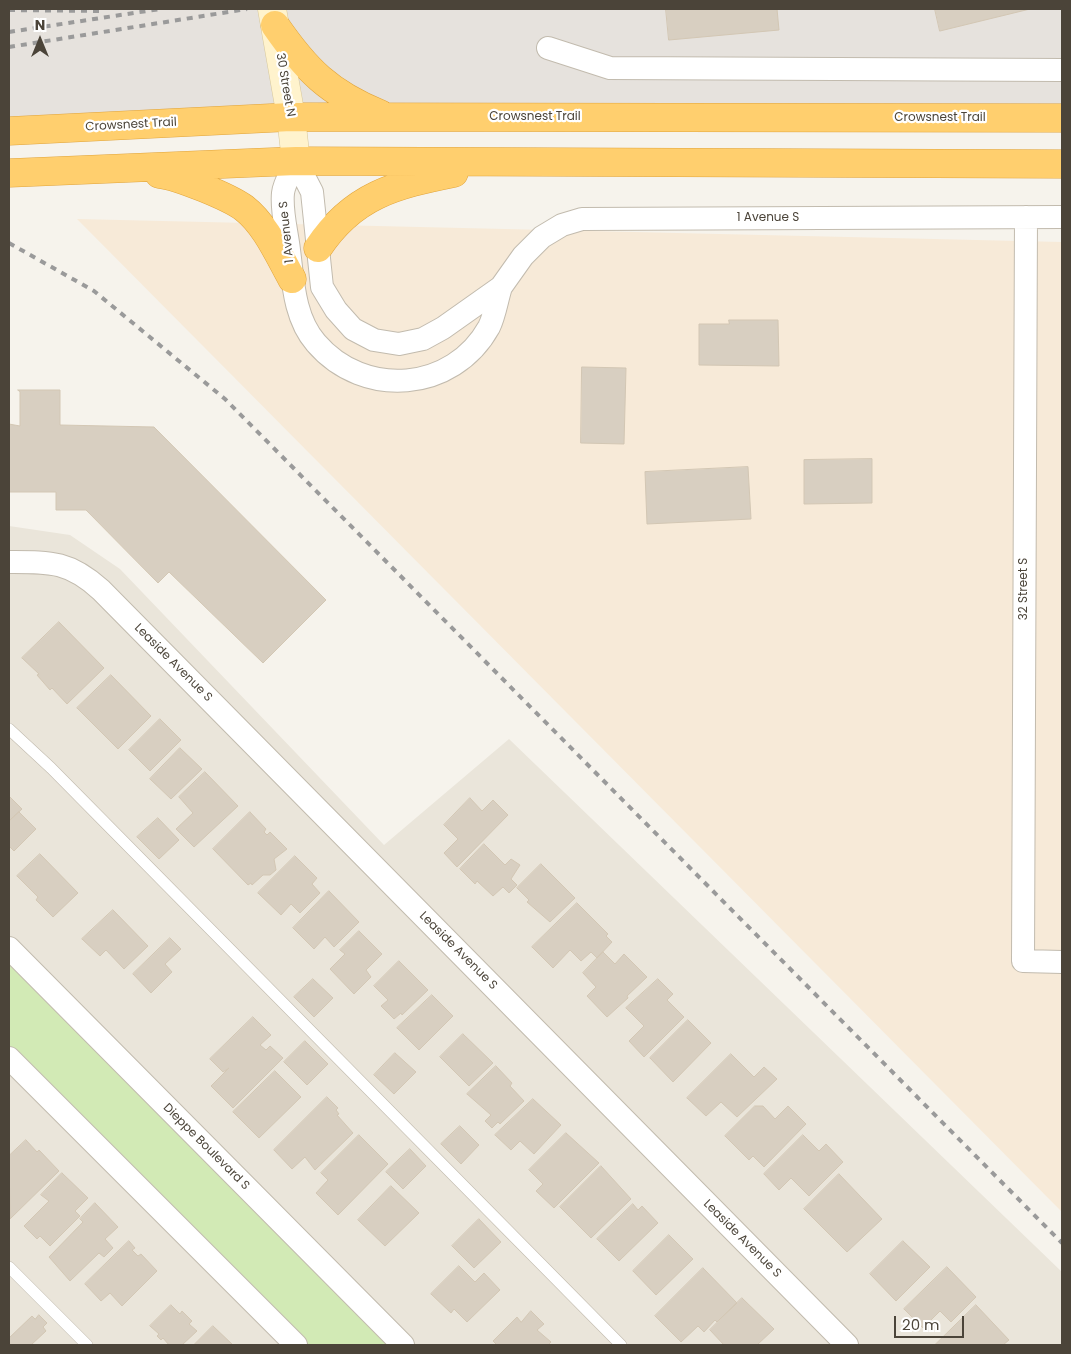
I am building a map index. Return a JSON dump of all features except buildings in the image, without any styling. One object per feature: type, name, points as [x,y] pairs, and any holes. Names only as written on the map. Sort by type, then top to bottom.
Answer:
[{"type":"highway","points":[[273,17],[296,56],[321,81],[352,102],[388,117]]},
{"type":"highway","name":"Crowsnest Trail","points":[[9,131],[291,117],[1062,118]]},
{"type":"highway","points":[[9,173],[296,161],[1062,164]]},
{"type":"highway","points":[[318,248],[330,230],[347,212],[371,198],[413,182],[508,161]]},
{"type":"highway","points":[[117,169],[174,175],[244,208],[263,230],[292,279]]},
{"type":"street","name":"30 Street N","points":[[273,17],[291,117],[296,161]]},
{"type":"street","points":[[548,48],[610,68],[1062,70]]},
{"type":"street","name":"1 Avenue S","points":[[296,161],[312,192],[322,287],[336,310],[353,329],[374,340],[399,344],[423,339],[501,287]]},
{"type":"street","name":"1 Avenue S","points":[[296,161],[283,193],[292,279],[298,312],[315,343],[340,366],[372,379],[407,382],[440,373],[469,353],[490,326],[501,287],[523,256],[542,237],[562,225],[582,219],[1062,217]]},
{"type":"street","name":"32 Street S","points":[[1026,216],[1023,961],[1062,962]]},
{"type":"street","name":"Leaside Avenue S","points":[[9,562],[63,566],[83,574],[101,590],[847,1345]]},
{"type":"street","name":"Dieppe Boulevard S","points":[[9,948],[403,1345]]},
{"type":"street","points":[[9,1058],[296,1345]]},
{"type":"lane","points":[[9,728],[58,775],[621,1345]]},
{"type":"lane","points":[[9,1267],[87,1345]]},
{"type":"shaded area","points":[[9,9],[1062,9],[1062,119],[9,131]]},
{"type":"shaded area","points":[[77,219],[1062,242],[1062,1212]]},
{"type":"shaded area","points":[[9,526],[70,535],[120,569],[384,845],[509,739],[1062,1272],[1062,1345],[9,1345]]},
{"type":"green space","points":[[9,948],[403,1345],[296,1345],[9,1058]]},
{"type":"railway","points":[[9,32],[160,9]]},
{"type":"railway","points":[[9,47],[247,9]]},
{"type":"railway","points":[[9,10],[101,11]]},
{"type":"railway","points":[[9,243],[94,291],[225,399],[1062,1243]]}]
